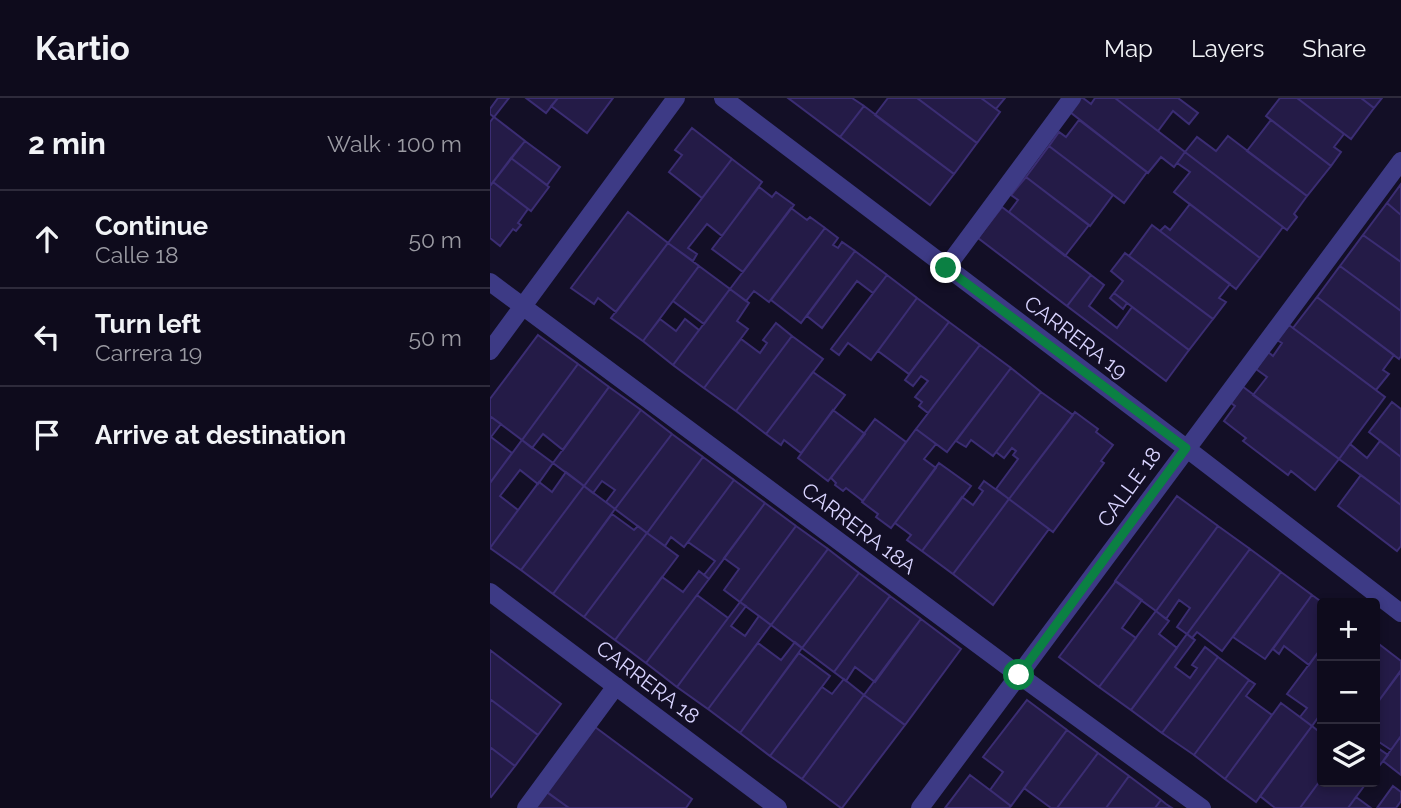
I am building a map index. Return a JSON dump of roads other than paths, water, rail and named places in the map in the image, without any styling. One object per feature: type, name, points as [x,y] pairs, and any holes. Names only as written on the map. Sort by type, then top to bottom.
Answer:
[{"type":"street","points":[[490,351],[676,98]]},
{"type":"street","name":"CARRERA 19","points":[[723,98],[1401,614]]},
{"type":"street","points":[[946,268],[1072,98]]},
{"type":"street","name":"CALLE 18","points":[[920,808],[1401,160]]},
{"type":"street","name":"CARRERA 18A","points":[[490,282],[1202,808]]},
{"type":"street","name":"CARRERA 18","points":[[490,592],[778,808]]},
{"type":"street","points":[[526,808],[616,686]]}]
